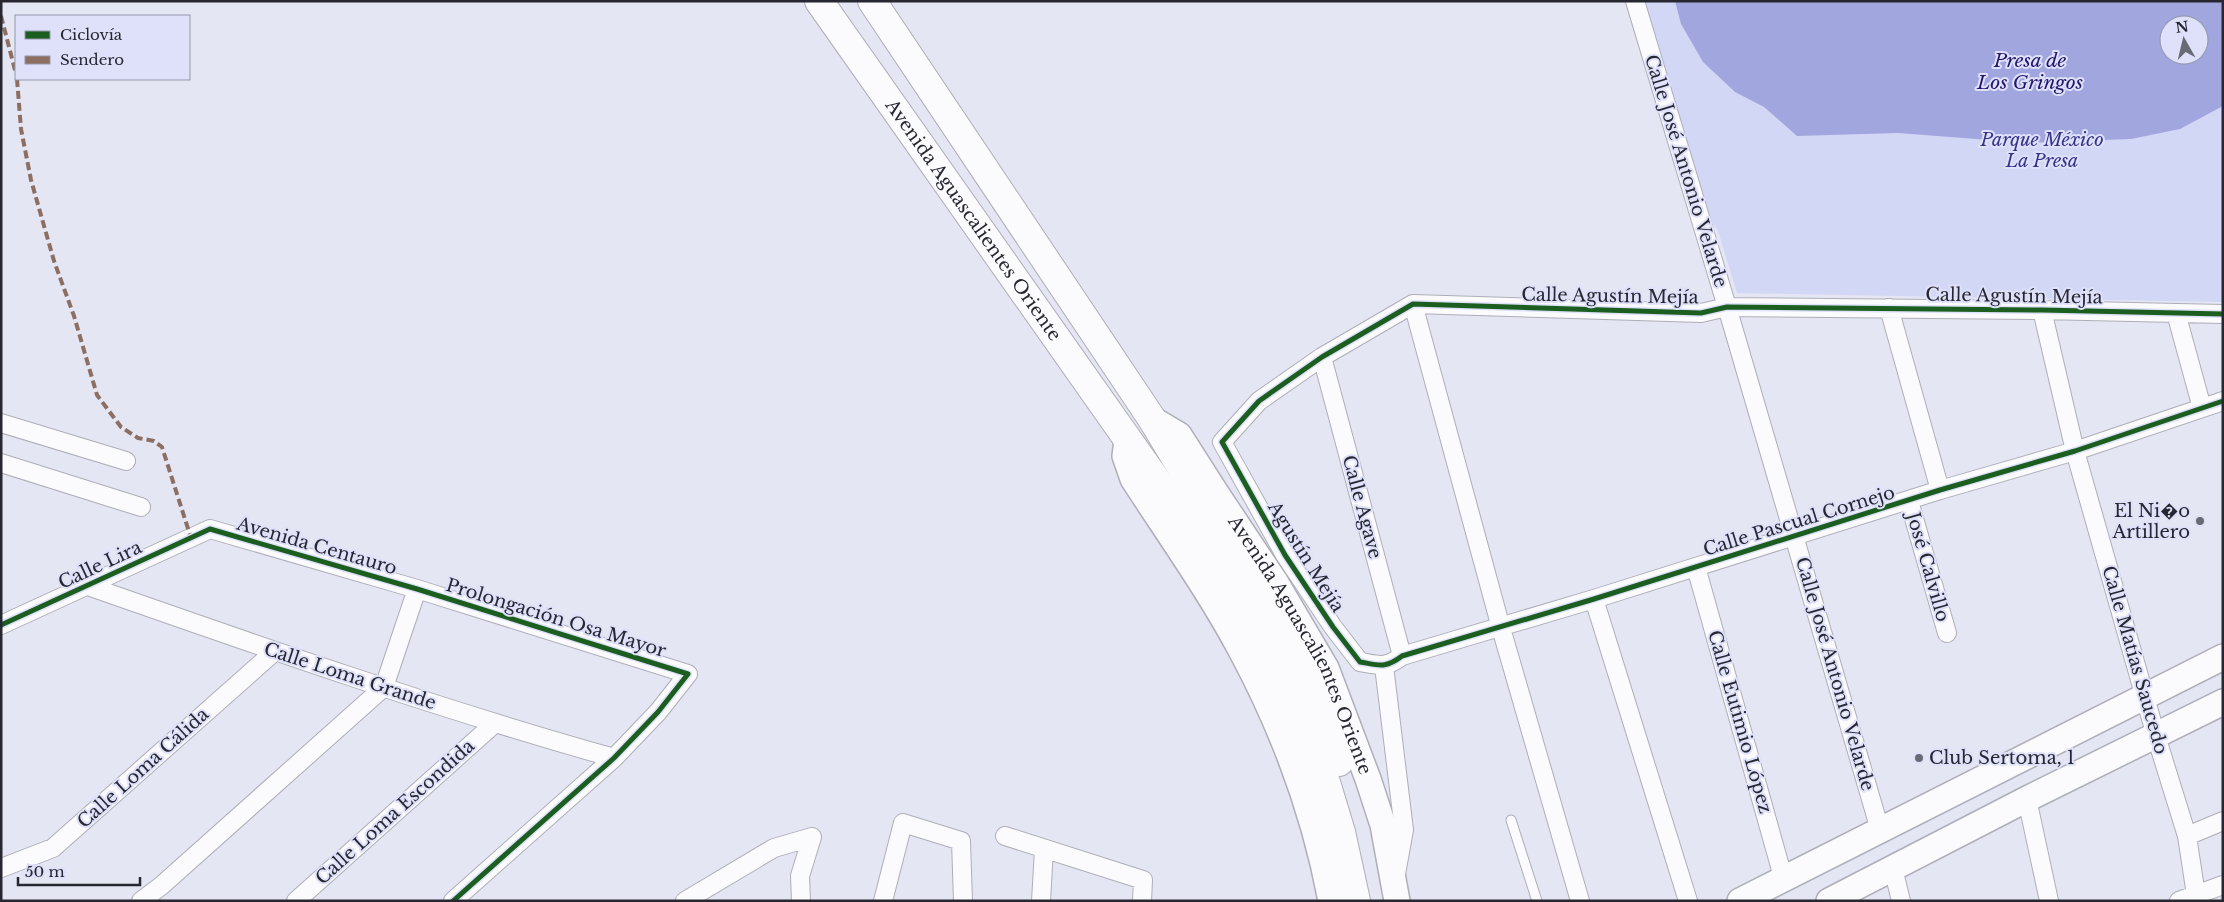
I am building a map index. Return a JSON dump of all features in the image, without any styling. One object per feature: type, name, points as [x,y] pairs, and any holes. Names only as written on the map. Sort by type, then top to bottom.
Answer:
[{"type":"main road","name":"Avenida Aguascalientes Oriente","points":[[819,1],[1219,569],[1260,635],[1295,704],[1320,766],[1340,832],[1356,901]]},
{"type":"main road","name":"Avenida Aguascalientes Oriente","points":[[872,1],[1152,418],[1283,636],[1314,699],[1338,761],[1362,838],[1389,895]]},
{"type":"main road","points":[[1127,440],[1125,456],[1133,479],[1216,608],[1263,694],[1291,761],[1307,809],[1325,868],[1331,901]]},
{"type":"main road","points":[[1740,901],[2223,657]]},
{"type":"main road","points":[[1829,901],[2027,799],[2223,702]]},
{"type":"street","name":"Calle José Antonio Velarde","points":[[1635,1],[1728,307],[1880,830]]},
{"type":"street","name":"Calle Agustín Mejía","points":[[1413,304],[1702,313],[1728,307],[2223,314]]},
{"type":"street","points":[[1322,357],[1413,304],[1501,628],[1580,901]]},
{"type":"street","points":[[1889,308],[1940,490]]},
{"type":"street","name":"Calle Matías Saucedo","points":[[2042,310],[2075,451],[2156,736],[2187,836],[2196,895]]},
{"type":"street","points":[[2176,314],[2202,408]]},
{"type":"street","name":"Agustín Mejía","points":[[1322,357],[1260,401],[1222,442],[1285,555],[1333,628],[1360,662],[1384,666]]},
{"type":"street","name":"Calle Agave","points":[[1322,357],[1402,656]]},
{"type":"street","name":"Calle Pascual Cornejo","points":[[1384,666],[1392,664],[1402,656],[1501,628],[1940,490],[2075,451],[2223,401]]},
{"type":"street","points":[[1,423],[126,461]]},
{"type":"street","points":[[1,463],[141,507]]},
{"type":"street","name":"José Calvillo","points":[[1909,501],[1946,633]]},
{"type":"street","name":"Calle Lira","points":[[1,625],[210,529]]},
{"type":"street","name":"Avenida Centauro","points":[[210,529],[417,589]]},
{"type":"street","name":"Calle Eutimio López","points":[[1696,567],[1783,878]]},
{"type":"street","name":"Calle Loma Grande","points":[[88,586],[494,724],[614,758]]},
{"type":"street","points":[[142,901],[164,893],[384,687],[417,589]]},
{"type":"street","name":"Prolongación Osa Mayor","points":[[417,589],[688,674],[658,712],[614,758]]},
{"type":"street","points":[[1594,599],[1688,901]]},
{"type":"street","name":"Calle Loma Cálida","points":[[1,868],[53,848],[275,651]]},
{"type":"street","points":[[1384,666],[1404,830],[1389,895]]},
{"type":"street","name":"Calle Loma Escondida","points":[[296,901],[494,724]]},
{"type":"street","points":[[453,901],[614,758]]},
{"type":"street","points":[[2027,799],[2049,901]]},
{"type":"street","points":[[2187,836],[2223,821]]},
{"type":"street","points":[[883,901],[903,823],[961,841],[963,901]]},
{"type":"street","points":[[1005,836],[1143,880],[1142,901]]},
{"type":"street","points":[[685,901],[774,848],[812,837],[800,876],[801,901]]},
{"type":"street","points":[[1041,901],[1044,849]]},
{"type":"street","points":[[1893,868],[1901,901]]},
{"type":"street","points":[[2179,901],[2223,885]]},
{"type":"lane","points":[[1511,820],[1537,901]]},
{"type":"green space","name":"Parque México La Presa","points":[[1643,1],[2223,1],[2223,302],[1737,293],[1718,231],[1707,215]]},
{"type":"water","name":"Presa de Los Gringos","points":[[1675,1],[2223,1],[2223,106],[2180,129],[2131,139],[2028,143],[1898,133],[1797,136],[1764,107],[1735,92],[1703,62],[1681,24]]},
{"type":"marked path","points":[[1,16],[15,70]]},
{"type":"marked path","points":[[17,80],[21,129],[31,180],[54,261],[74,316],[97,395],[121,427],[138,438],[154,441],[162,447],[191,538]]},
{"type":"cycle path","points":[[2223,314],[1727,307],[1701,313],[1413,304],[1322,357],[1259,401],[1222,442],[1285,555],[1333,627],[1360,662],[1382,665],[1391,663],[1402,656],[1594,599],[1940,490],[2075,451],[2223,401]]},
{"type":"cycle path","points":[[1,625],[210,529],[417,589],[688,674],[658,712],[614,758],[453,901]]},
{"type":"place","name":"El Ni�o Artillero","points":[[2200,521]]},
{"type":"place","name":"Club Sertoma, 1","points":[[1919,758]]}]
